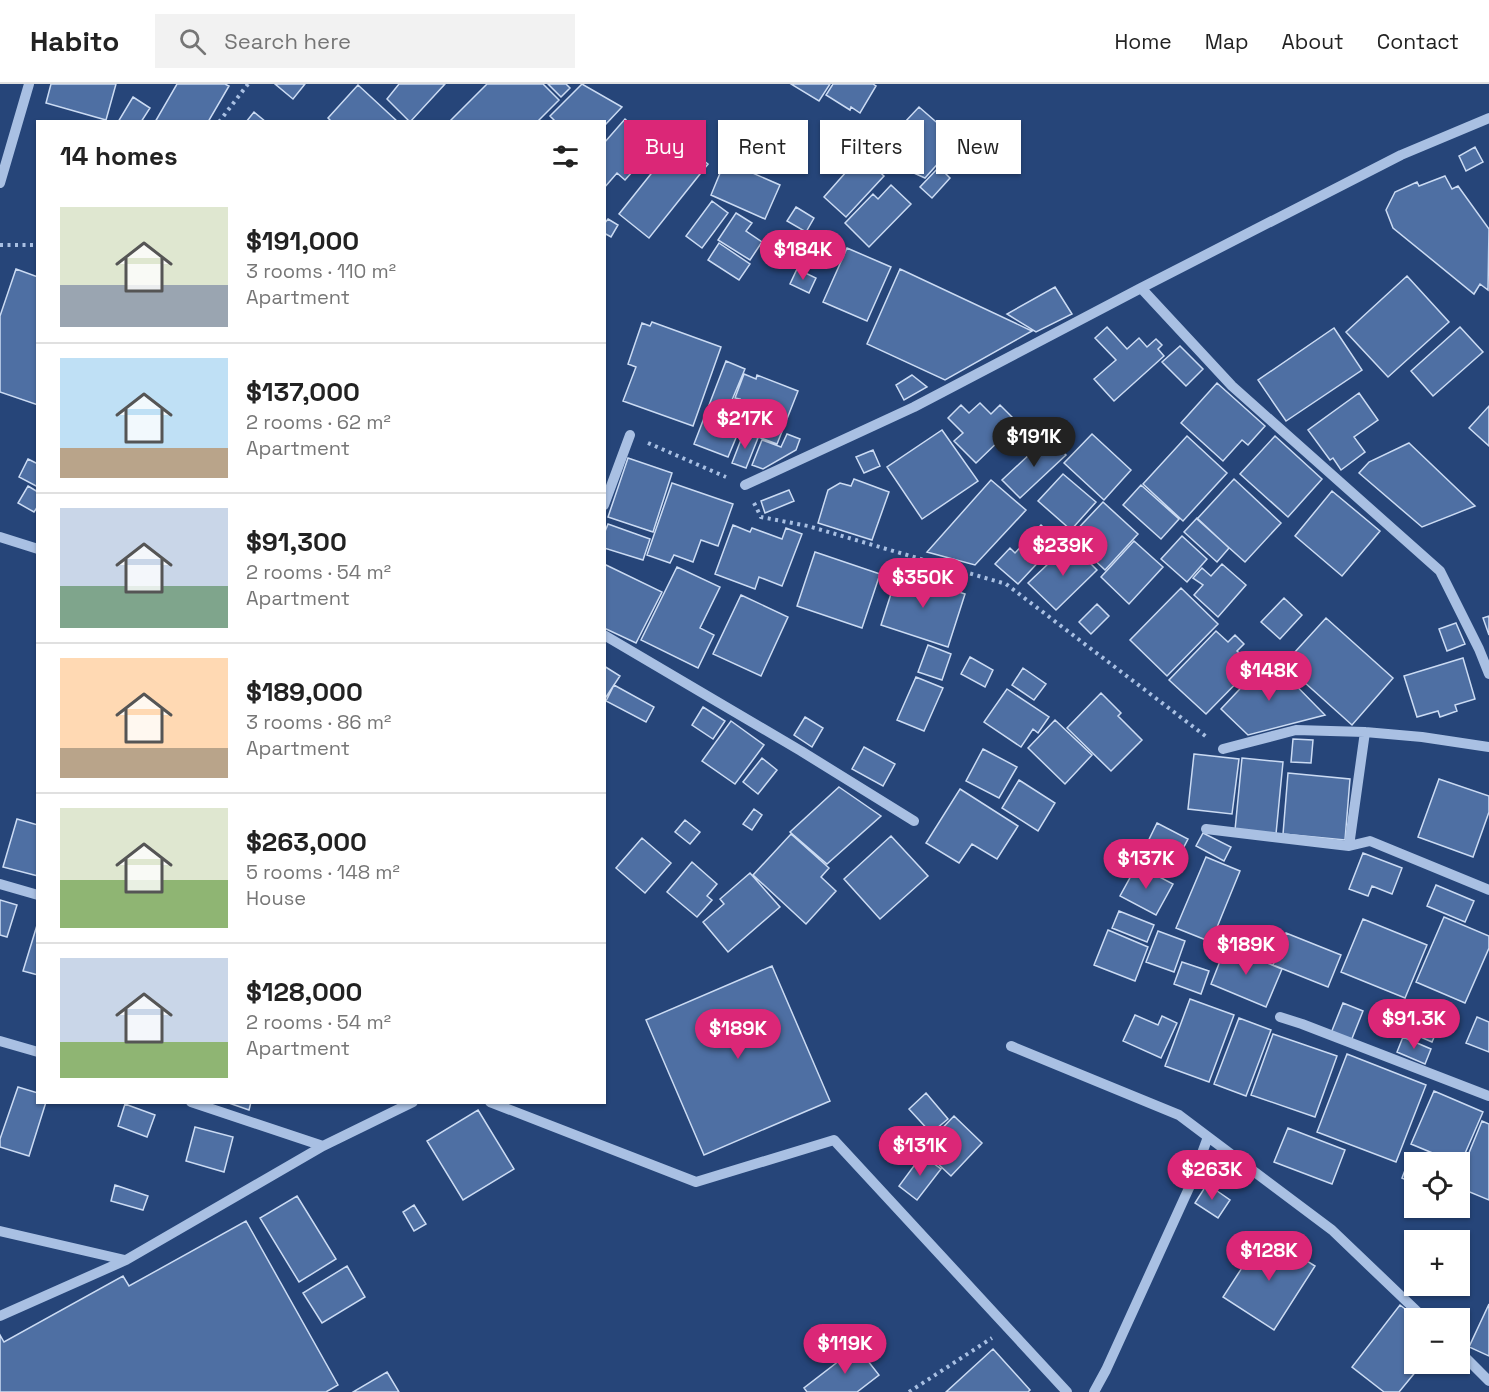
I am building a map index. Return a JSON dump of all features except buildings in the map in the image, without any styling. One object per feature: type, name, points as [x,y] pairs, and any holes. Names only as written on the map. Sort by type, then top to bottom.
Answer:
[{"type":"street","points":[[0,183],[29,84]]},
{"type":"street","points":[[745,485],[914,407],[1401,155],[1489,118]]},
{"type":"street","points":[[1141,288],[1232,386],[1440,571],[1489,674]]},
{"type":"street","points":[[606,501],[630,435]]},
{"type":"street","points":[[0,537],[36,548]]},
{"type":"street","points":[[606,636],[801,751],[914,821]]},
{"type":"street","points":[[1223,749],[1296,730],[1365,732],[1422,737],[1489,747]]},
{"type":"street","points":[[1349,846],[1365,732]]},
{"type":"street","points":[[1206,829],[1349,846],[1370,841],[1489,890]]},
{"type":"street","points":[[0,884],[36,895]]},
{"type":"street","points":[[1280,1017],[1489,1096]]},
{"type":"street","points":[[0,1041],[36,1051]]},
{"type":"street","points":[[1011,1046],[1179,1115],[1332,1230],[1414,1308]]},
{"type":"street","points":[[197,1104],[323,1146]]},
{"type":"street","points":[[0,1316],[126,1260],[323,1146],[409,1104]]},
{"type":"street","points":[[495,1104],[696,1182],[834,1140],[1067,1392]]},
{"type":"street","points":[[1094,1392],[1189,1188],[1208,1137]]},
{"type":"street","points":[[0,1231],[126,1260]]},
{"type":"street","points":[[1470,1362],[1489,1381]]},
{"type":"path","points":[[221,120],[248,84]]},
{"type":"path","points":[[0,246],[36,245]]},
{"type":"path","points":[[630,435],[745,485],[761,517],[819,529],[1006,584],[1223,749]]},
{"type":"path","points":[[909,1392],[1007,1327]]}]
